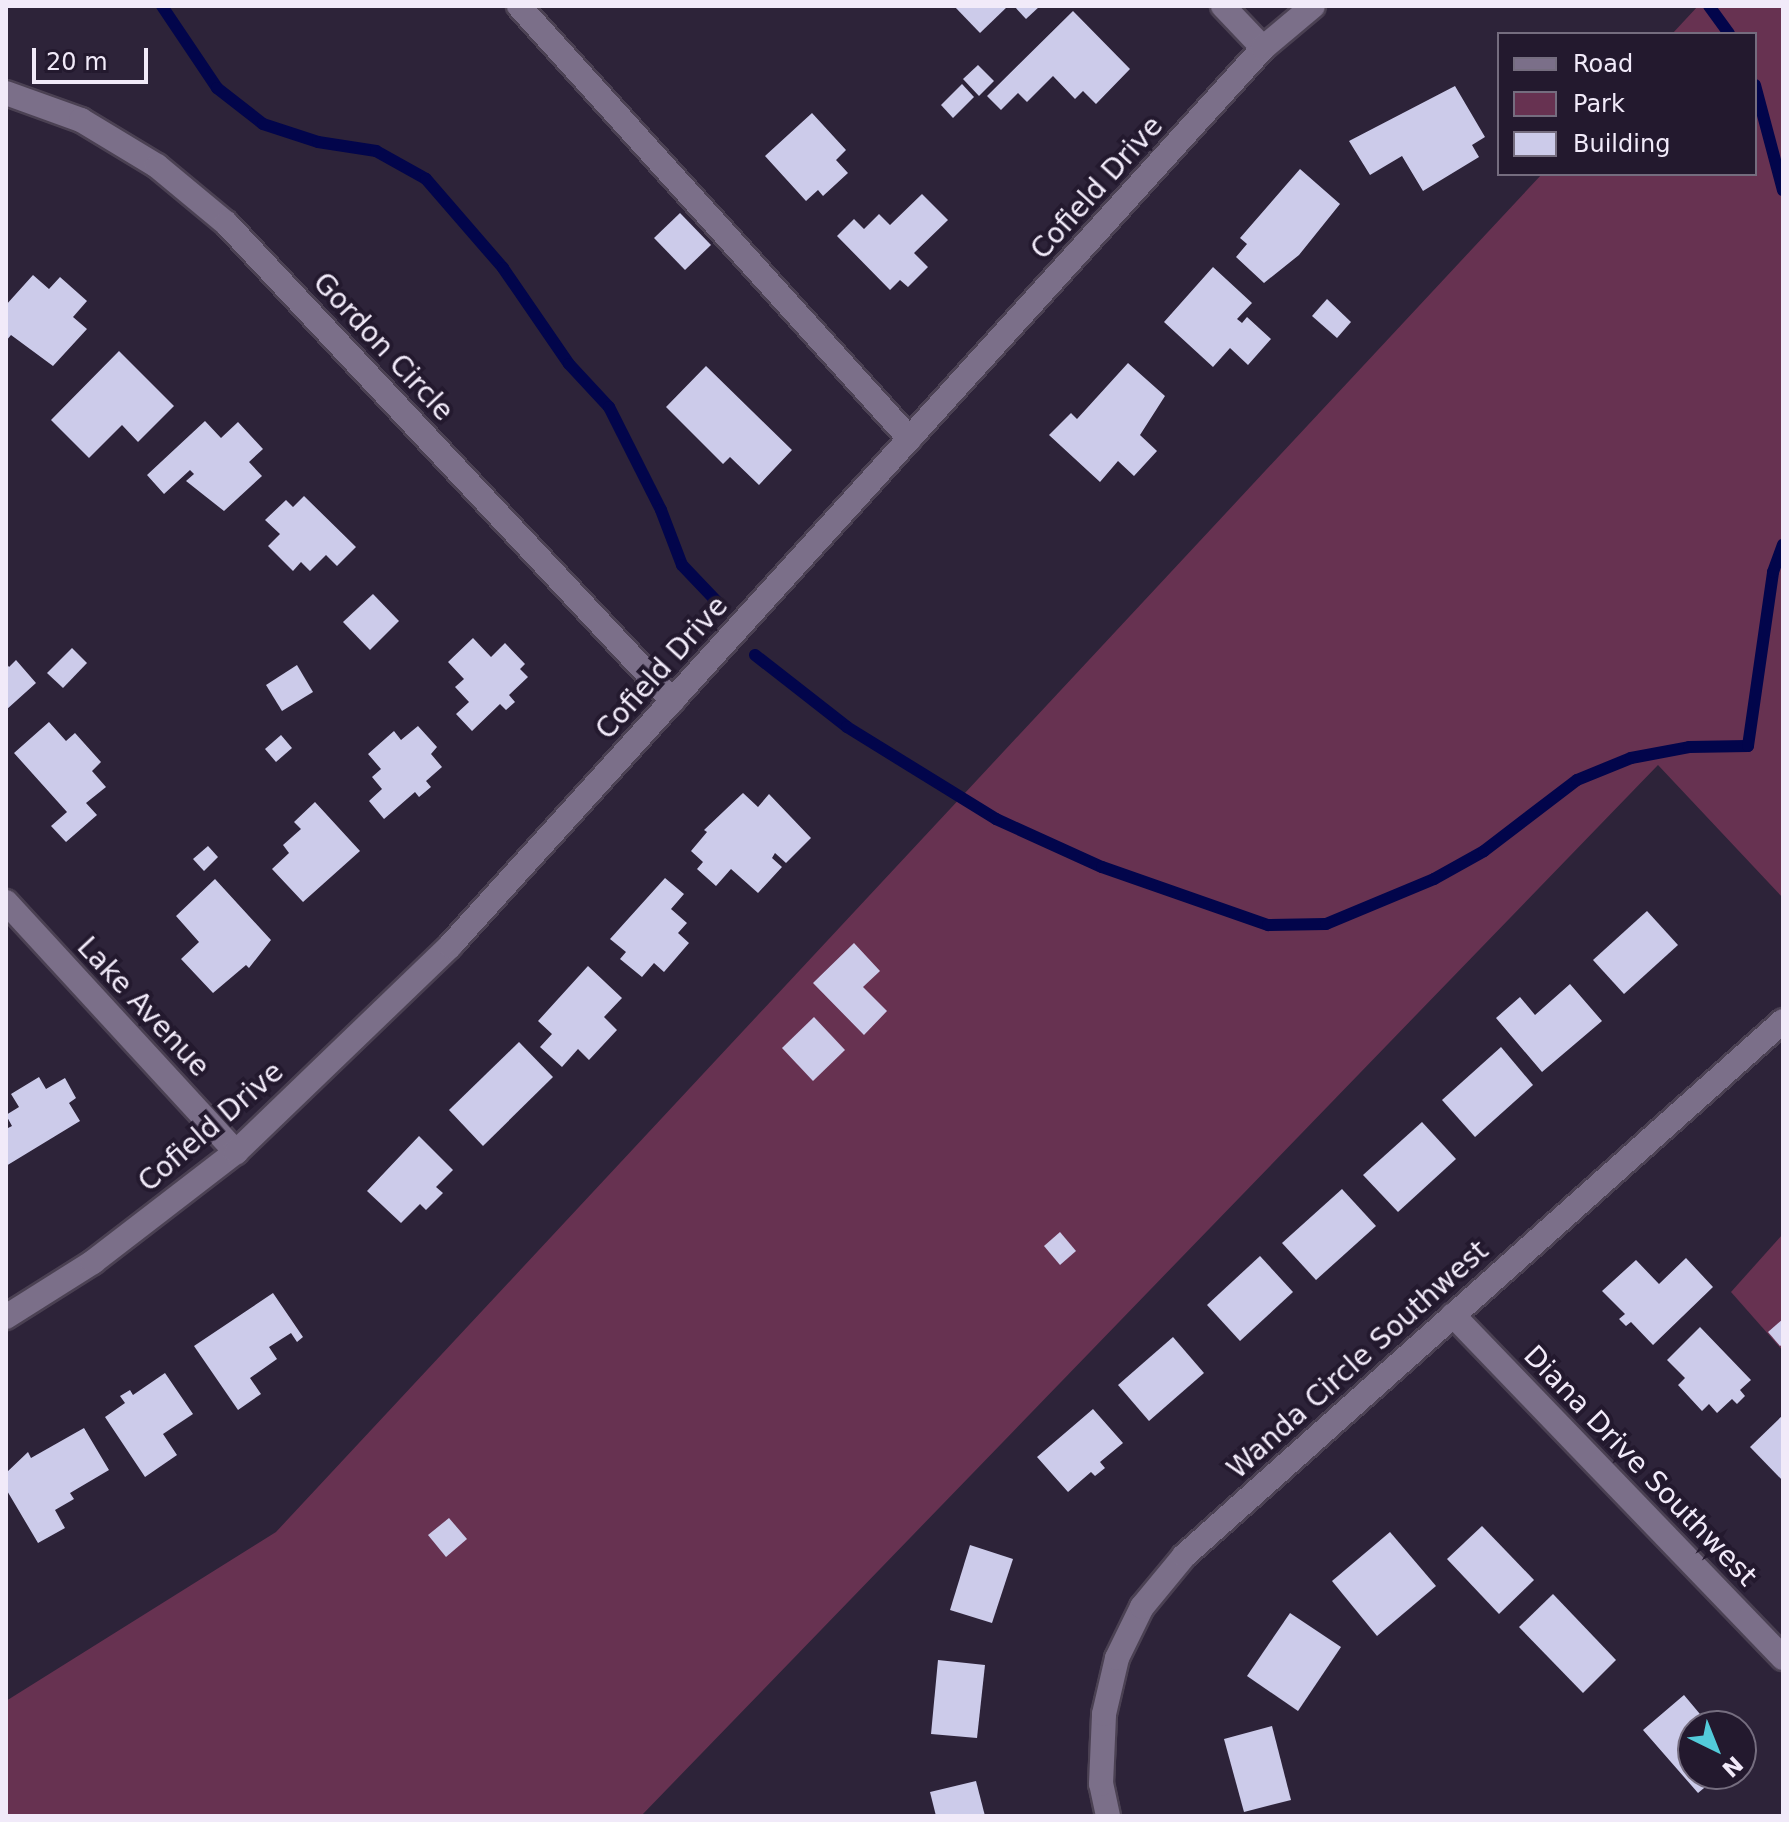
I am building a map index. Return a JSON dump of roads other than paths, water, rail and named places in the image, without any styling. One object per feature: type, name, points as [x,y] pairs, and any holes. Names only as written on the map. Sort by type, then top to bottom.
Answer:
[{"type":"street","points":[[519,6],[910,439]]},
{"type":"street","points":[[1223,6],[1263,48]]},
{"type":"street","name":"Cofield Drive","points":[[6,1317],[93,1262],[236,1152],[450,946],[1263,48],[1313,6]]},
{"type":"street","name":"Gordon Circle","points":[[6,93],[81,120],[157,166],[226,223],[673,701]]},
{"type":"street","name":"Lake Avenue","points":[[6,902],[236,1152]]},
{"type":"street","name":"Wanda Circle Southwest","points":[[1108,1816],[1101,1784],[1104,1714],[1117,1658],[1142,1607],[1184,1556],[1783,1021]]},
{"type":"street","name":"Diana Drive Southwest","points":[[1453,1315],[1783,1658]]},
{"type":"waterway","points":[[162,6],[217,88],[263,124],[318,142],[376,151],[426,179],[503,268],[569,364],[609,407],[661,510],[682,565],[722,607]]},
{"type":"waterway","points":[[1709,6],[1728,32]]},
{"type":"waterway","points":[[1757,92],[1783,190]]},
{"type":"waterway","points":[[755,655],[847,727],[996,819],[1102,867],[1268,925],[1326,924],[1434,879],[1484,851],[1577,780],[1631,758],[1689,747],[1748,746],[1773,572],[1783,545]]}]
